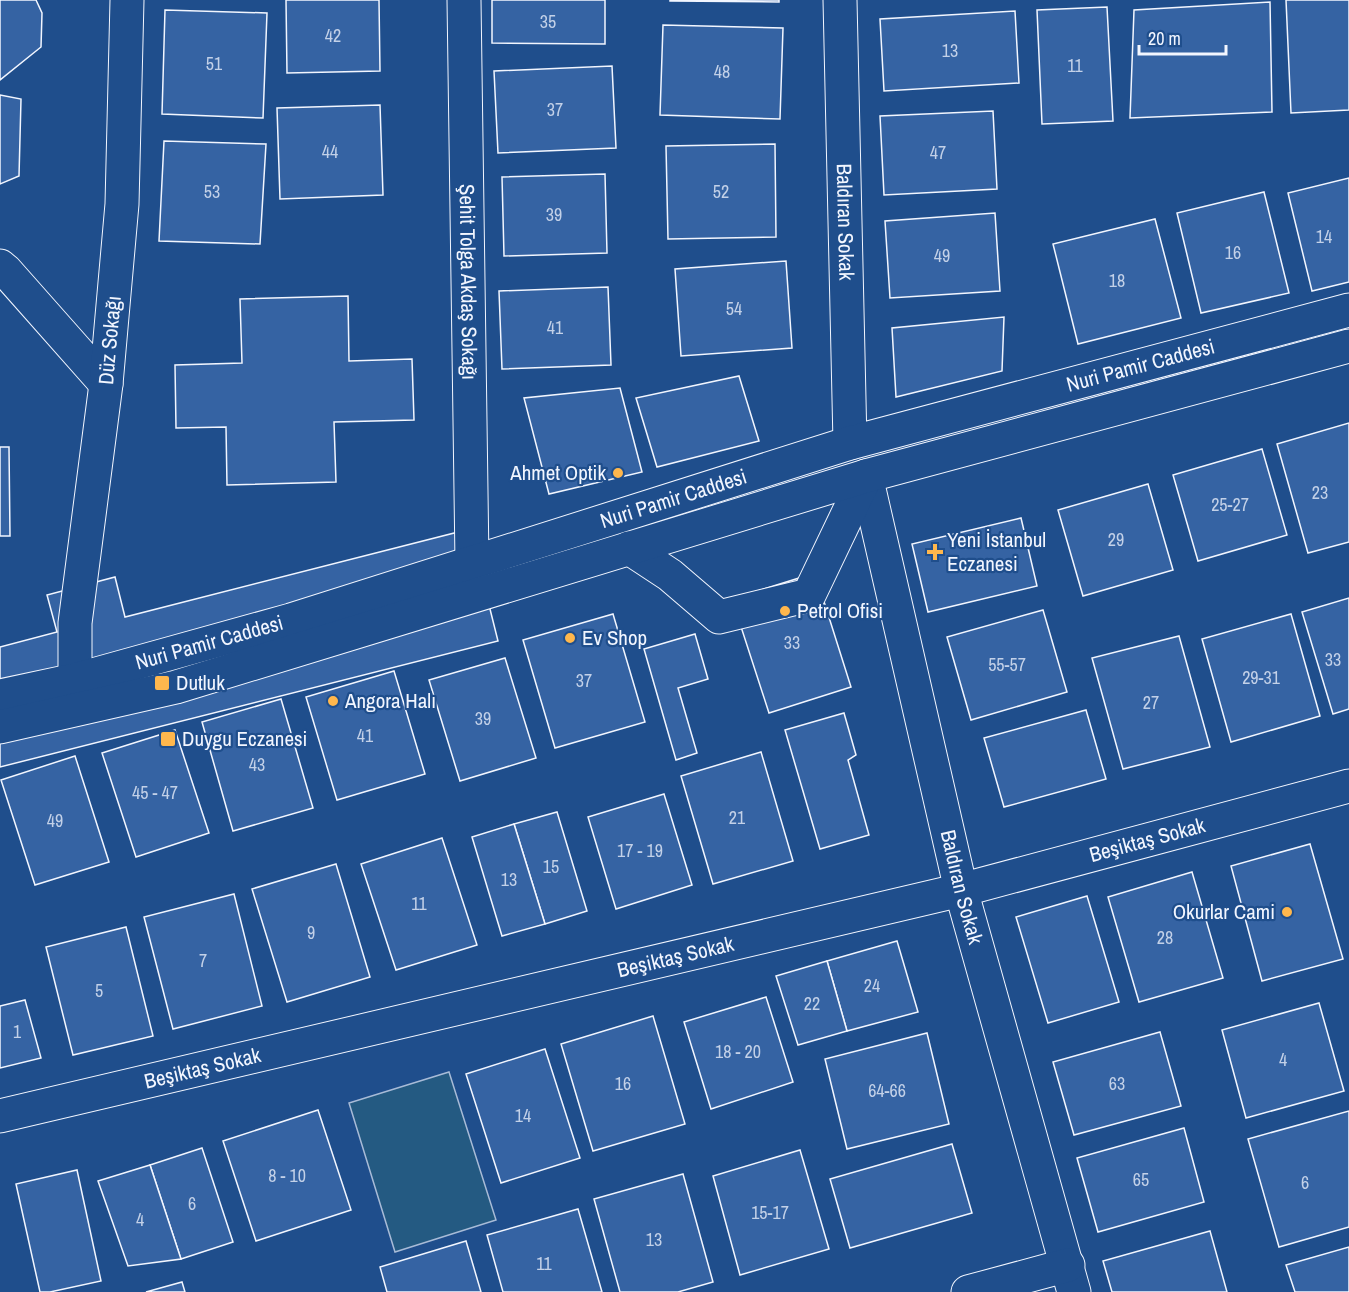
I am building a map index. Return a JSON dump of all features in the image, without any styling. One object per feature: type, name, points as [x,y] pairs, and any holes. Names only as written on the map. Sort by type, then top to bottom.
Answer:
[{"type":"street","name":"Düz Sokağı","points":[[75,680],[75,623],[106,384],[122,204],[127,0]]},
{"type":"street","name":"Şehit Tolga Akdaş Sokağı","points":[[464,0],[472,562]]},
{"type":"street","name":"Baldıran Sokak","points":[[840,0],[850,443]]},
{"type":"street","points":[[0,266],[106,384]]},
{"type":"street","name":"Nuri Pamir Caddesi","points":[[0,696],[75,680],[291,620],[850,443],[1349,310]]},
{"type":"street","name":"Nuri Pamir Caddesi","points":[[0,727],[176,687],[866,476],[1349,346]]},
{"type":"street","points":[[629,548],[670,575],[719,617],[809,595],[866,476]]},
{"type":"street","name":"Baldıran Sokak","points":[[866,476],[961,890],[1071,1278]]},
{"type":"street","name":"Beşiktaş Sokak","points":[[0,1116],[961,890],[1349,786]]},
{"type":"street","points":[[968,1292],[1071,1278]]},
{"type":"shaded area","points":[[449,1072],[496,1220],[395,1252],[349,1103]]},
{"type":"building","points":[[0,0],[36,0],[42,13],[41,47],[0,80]]},
{"type":"building","points":[[286,0],[379,0],[380,71],[287,73]]},
{"type":"building","points":[[492,0],[605,0],[605,44],[492,43]]},
{"type":"building","points":[[779,0],[779,2],[670,1]]},
{"type":"building","points":[[1286,0],[1349,0],[1349,110],[1291,113]]},
{"type":"building","points":[[1270,2],[1272,112],[1130,118],[1134,10]]},
{"type":"building","points":[[1107,7],[1113,121],[1042,124],[1037,10]]},
{"type":"building","points":[[165,10],[267,13],[263,118],[162,114]]},
{"type":"building","points":[[1015,11],[1019,83],[884,91],[880,19]]},
{"type":"building","points":[[663,25],[783,28],[780,119],[660,115]]},
{"type":"building","points":[[612,66],[616,148],[498,153],[494,71]]},
{"type":"building","points":[[0,95],[21,99],[19,176],[0,184]]},
{"type":"building","points":[[380,105],[383,195],[280,199],[277,108]]},
{"type":"building","points":[[993,111],[997,189],[884,195],[880,116]]},
{"type":"building","points":[[164,141],[266,144],[260,244],[159,241]]},
{"type":"building","points":[[775,144],[776,237],[668,239],[666,146]]},
{"type":"building","points":[[605,174],[607,253],[504,256],[502,177]]},
{"type":"building","points":[[1349,178],[1349,282],[1312,291],[1288,193]]},
{"type":"building","points":[[1264,192],[1289,293],[1201,313],[1177,213]]},
{"type":"building","points":[[995,213],[1000,291],[890,298],[885,221]]},
{"type":"building","points":[[1155,219],[1181,318],[1078,344],[1053,244]]},
{"type":"building","points":[[786,261],[792,348],[681,356],[675,269]]},
{"type":"building","points":[[608,287],[611,365],[502,369],[499,291]]},
{"type":"building","points":[[348,296],[349,361],[412,359],[414,420],[334,422],[336,482],[227,485],[226,427],[176,428],[175,365],[242,363],[240,299]]},
{"type":"building","points":[[1004,317],[1002,371],[896,397],[892,328]]},
{"type":"building","points":[[739,376],[759,441],[657,467],[636,398]]},
{"type":"building","points":[[620,388],[642,472],[549,494],[524,398]]},
{"type":"building","points":[[1349,423],[1349,542],[1308,553],[1277,444]]},
{"type":"building","points":[[0,447],[9,447],[10,536],[0,536]]},
{"type":"building","points":[[1262,449],[1287,535],[1198,561],[1173,475]]},
{"type":"building","points":[[1148,484],[1173,570],[1083,596],[1058,510]]},
{"type":"building","points":[[1021,518],[1037,586],[928,612],[912,544]]},
{"type":"building","points":[[470,529],[498,641],[0,767],[0,647],[57,632],[47,595],[115,577],[125,617]]},
{"type":"building","points":[[815,573],[851,687],[769,713],[732,599]]},
{"type":"building","points":[[1349,598],[1349,709],[1333,714],[1302,612]]},
{"type":"building","points":[[1043,610],[1067,692],[971,720],[947,637]]},
{"type":"building","points":[[613,614],[645,722],[555,748],[523,640]]},
{"type":"building","points":[[1291,614],[1320,716],[1231,742],[1202,639]]},
{"type":"building","points":[[695,634],[708,679],[678,688],[697,753],[676,760],[644,649]]},
{"type":"building","points":[[1179,636],[1210,747],[1123,769],[1092,658]]},
{"type":"building","points":[[505,658],[536,758],[460,781],[429,680]]},
{"type":"building","points":[[394,671],[425,774],[337,800],[306,697]]},
{"type":"building","points":[[281,699],[313,808],[233,831],[202,722]]},
{"type":"building","points":[[1086,710],[1106,779],[1004,807],[984,738]]},
{"type":"building","points":[[844,713],[856,755],[848,760],[869,835],[820,849],[785,730]]},
{"type":"building","points":[[175,730],[209,833],[136,857],[102,753]]},
{"type":"building","points":[[761,752],[793,861],[713,884],[681,776]]},
{"type":"building","points":[[75,756],[109,862],[35,885],[1,780]]},
{"type":"building","points":[[664,794],[692,885],[616,909],[588,817]]},
{"type":"building","points":[[557,812],[587,911],[545,924],[514,824]]},
{"type":"building","points":[[514,824],[545,924],[502,936],[472,837]]},
{"type":"building","points":[[442,838],[477,945],[396,970],[361,864]]},
{"type":"building","name":"Okurlar Cami","points":[[1310,844],[1343,959],[1262,981],[1231,866]]},
{"type":"building","points":[[336,864],[370,977],[287,1002],[252,889]]},
{"type":"building","points":[[1192,872],[1223,978],[1139,1002],[1108,897]]},
{"type":"building","points":[[234,894],[262,1006],[173,1029],[144,917]]},
{"type":"building","points":[[1087,896],[1119,1002],[1048,1023],[1016,917]]},
{"type":"building","points":[[126,927],[153,1036],[73,1055],[46,947]]},
{"type":"building","points":[[897,941],[918,1012],[847,1031],[827,961]]},
{"type":"building","points":[[827,961],[847,1031],[798,1045],[776,976]]},
{"type":"building","points":[[766,997],[793,1082],[711,1109],[684,1022]]},
{"type":"building","points":[[25,1000],[41,1058],[0,1068],[0,1006]]},
{"type":"building","points":[[1319,1003],[1344,1091],[1246,1118],[1222,1030]]},
{"type":"building","points":[[653,1016],[685,1124],[593,1151],[561,1044]]},
{"type":"building","points":[[1160,1032],[1181,1106],[1074,1135],[1053,1062]]},
{"type":"building","points":[[927,1033],[949,1124],[847,1149],[825,1059]]},
{"type":"building","points":[[545,1049],[580,1158],[501,1183],[466,1074]]},
{"type":"building","points":[[318,1110],[351,1210],[256,1241],[223,1141]]},
{"type":"building","points":[[1349,1111],[1349,1227],[1279,1247],[1248,1139]]},
{"type":"building","points":[[1184,1128],[1204,1202],[1098,1232],[1077,1158]]},
{"type":"building","points":[[952,1144],[972,1213],[850,1248],[830,1179]]},
{"type":"building","points":[[202,1148],[233,1242],[181,1259],[150,1165]]},
{"type":"building","points":[[800,1150],[829,1249],[740,1275],[713,1176]]},
{"type":"building","points":[[150,1165],[181,1259],[128,1266],[98,1181]]},
{"type":"building","points":[[77,1170],[101,1281],[40,1292],[16,1184]]},
{"type":"building","points":[[683,1174],[713,1282],[678,1292],[620,1292],[594,1199]]},
{"type":"building","points":[[578,1209],[602,1292],[503,1292],[487,1235]]},
{"type":"building","points":[[1210,1231],[1227,1292],[1112,1292],[1103,1261]]},
{"type":"building","points":[[466,1241],[481,1292],[387,1292],[380,1267]]},
{"type":"building","points":[[1349,1247],[1349,1292],[1295,1292],[1286,1265]]},
{"type":"building","points":[[182,1282],[185,1292],[146,1292]]},
{"type":"place","name":"Ahmet Optik","points":[[618,473]]},
{"type":"place","name":"Yeni İstanbul Eczanesi","points":[[935,552]]},
{"type":"place","name":"Petrol Ofisi","points":[[785,611]]},
{"type":"place","name":"Ev Shop","points":[[570,638]]},
{"type":"place","name":"Dutluk","points":[[162,683]]},
{"type":"place","name":"Angora Halı","points":[[333,701]]},
{"type":"place","name":"Duygu Eczanesi","points":[[168,739]]},
{"type":"place","name":"Okurlar Cami","points":[[1287,912]]}]
